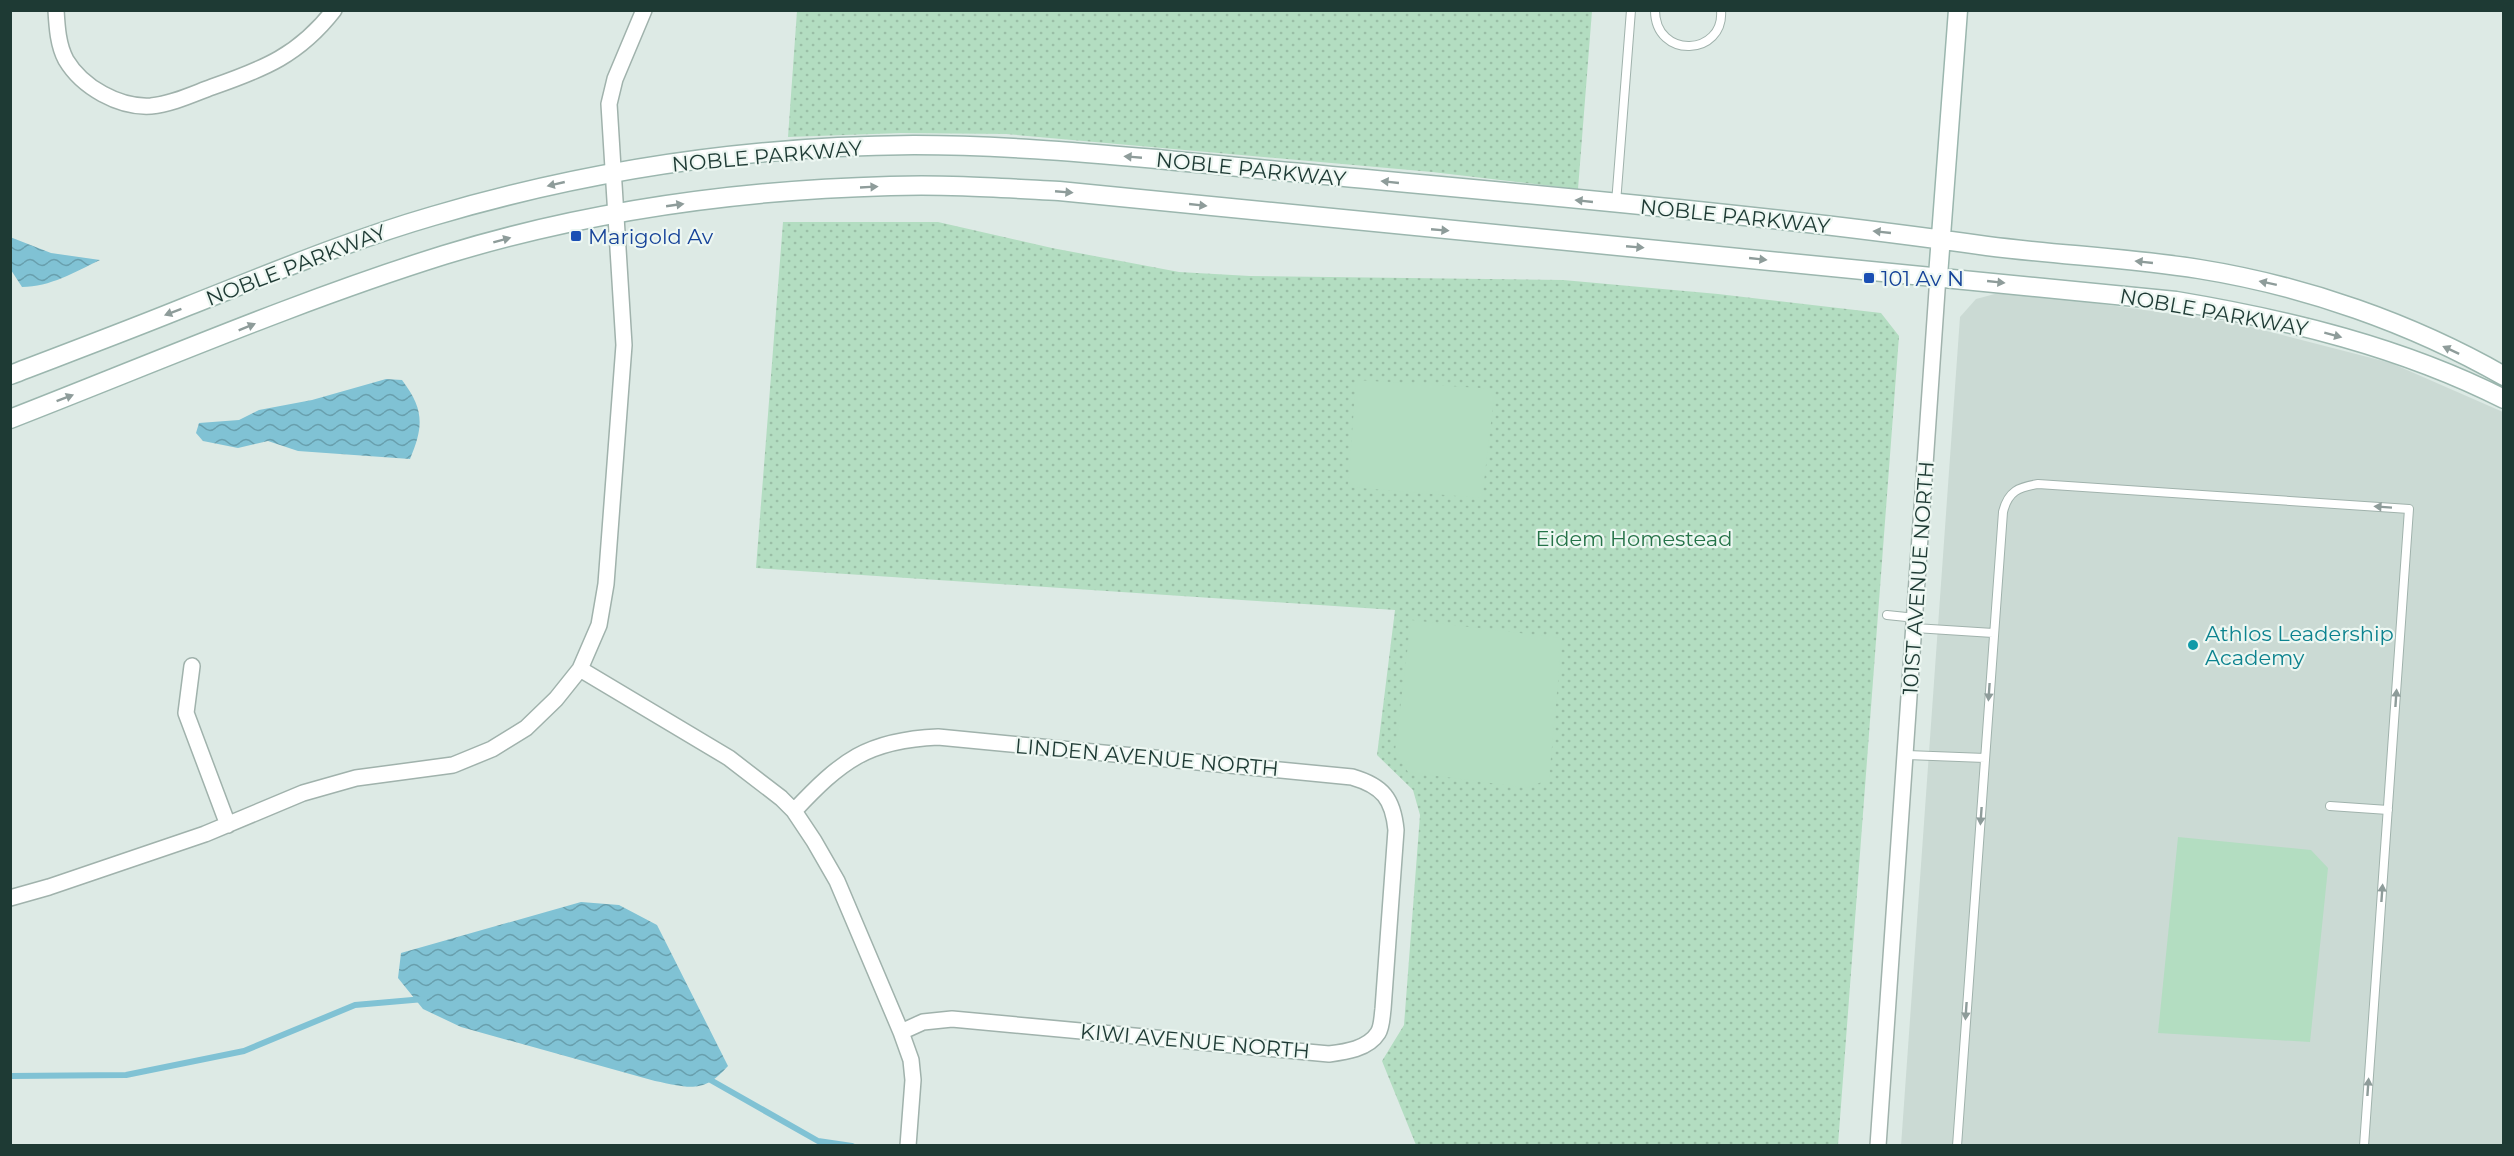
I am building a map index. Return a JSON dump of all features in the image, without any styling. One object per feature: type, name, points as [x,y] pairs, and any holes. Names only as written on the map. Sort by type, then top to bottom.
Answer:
[{"type":"main road","name":"101ST AVENUE NORTH","points":[[1938,276],[1958,10]]},
{"type":"main road","name":"NOBLE PARKWAY","points":[[10,375],[368,237],[539,188],[696,160],[798,150],[915,145],[1062,151],[1616,204],[2182,266],[2290,288],[2330,299],[2407,330],[2504,376]]},
{"type":"main road","name":"NOBLE PARKWAY","points":[[10,419],[372,279],[446,255],[617,214],[754,194],[890,186],[1059,191],[1340,221],[2144,297],[2276,321],[2391,352],[2454,376],[2504,399]]},
{"type":"street","points":[[56,10],[58,37],[65,59],[81,80],[102,94],[125,103],[150,106],[173,101],[250,74],[286,56],[316,33],[334,10]]},
{"type":"street","points":[[10,898],[49,887],[228,825],[303,793],[357,778],[453,765],[492,749],[526,728],[556,699],[580,669],[599,625],[606,584],[624,345],[609,104],[615,79],[644,10]]},
{"type":"street","name":"101ST AVENUE NORTH","points":[[1878,1146],[1907,755],[1938,276]]},
{"type":"street","points":[[192,666],[186,713],[228,825]]},
{"type":"street","points":[[580,669],[729,758],[781,798],[794,811],[837,881],[911,1060],[913,1080],[908,1146]]},
{"type":"street","name":"LINDEN AVENUE NORTH","points":[[794,811],[838,769],[860,753],[885,743],[912,738],[938,737],[1352,777],[1371,782],[1384,794],[1394,811],[1396,830],[1389,927]]},
{"type":"street","name":"KIWI AVENUE NORTH","points":[[901,1032],[923,1022],[952,1019],[1329,1054],[1350,1052],[1367,1043],[1378,1033],[1383,1009],[1389,927]]},
{"type":"lane","points":[[1616,204],[1631,10]]},
{"type":"lane","points":[[1655,10],[1658,29],[1665,38],[1685,47],[1706,42],[1714,35],[1719,26],[1721,10]]},
{"type":"lane","points":[[1957,1146],[2003,512],[2011,493],[2021,487],[2038,484],[2409,509],[2364,1146]]},
{"type":"lane","points":[[1887,615],[1915,623],[1993,633]]},
{"type":"lane","points":[[1907,755],[1985,758]]},
{"type":"lane","points":[[2330,806],[2388,810]]},
{"type":"shaded area","points":[[2006,291],[2231,322],[2391,363],[2503,412],[2503,1145],[1901,1146],[1960,317],[1976,299]]},
{"type":"green space","points":[[797,11],[1592,11],[1578,189],[1432,172],[1006,134],[901,133],[788,137]]},
{"type":"green space","name":"Eidem Homestead","points":[[783,222],[938,222],[1052,248],[1179,272],[1250,276],[1563,280],[1718,294],[1881,313],[1899,336],[1838,1145],[1416,1145],[1382,1061],[1404,1025],[1420,815],[1413,790],[1377,755],[1395,610],[756,568]]},
{"type":"green space","points":[[1356,380],[1495,389],[1482,498],[1348,487]]},
{"type":"green space","points":[[1411,620],[1562,638],[1549,779],[1527,788],[1408,772],[1395,751]]},
{"type":"green space","points":[[2178,837],[2311,850],[2328,868],[2310,1042],[2158,1033]]},
{"type":"water","points":[[10,237],[51,253],[100,260],[52,282],[22,287],[11,270]]},
{"type":"water","points":[[386,379],[402,380],[418,409],[420,418],[418,437],[410,459],[298,451],[268,441],[238,448],[203,441],[196,433],[199,423],[239,420],[259,410],[312,400]]},
{"type":"water","points":[[581,902],[619,905],[657,925],[728,1066],[719,1075],[703,1085],[678,1086],[461,1027],[423,1009],[398,978],[401,953]]},
{"type":"waterway","points":[[10,1076],[126,1075],[244,1051],[355,1005],[424,999]]},
{"type":"waterway","points":[[707,1078],[818,1141],[852,1146]]},
{"type":"place","name":"Marigold Av","points":[[576,236]]},
{"type":"place","name":"101 Av N","points":[[1869,278]]},
{"type":"place","name":"Athlos Leadership Academy","points":[[2193,645]]}]
